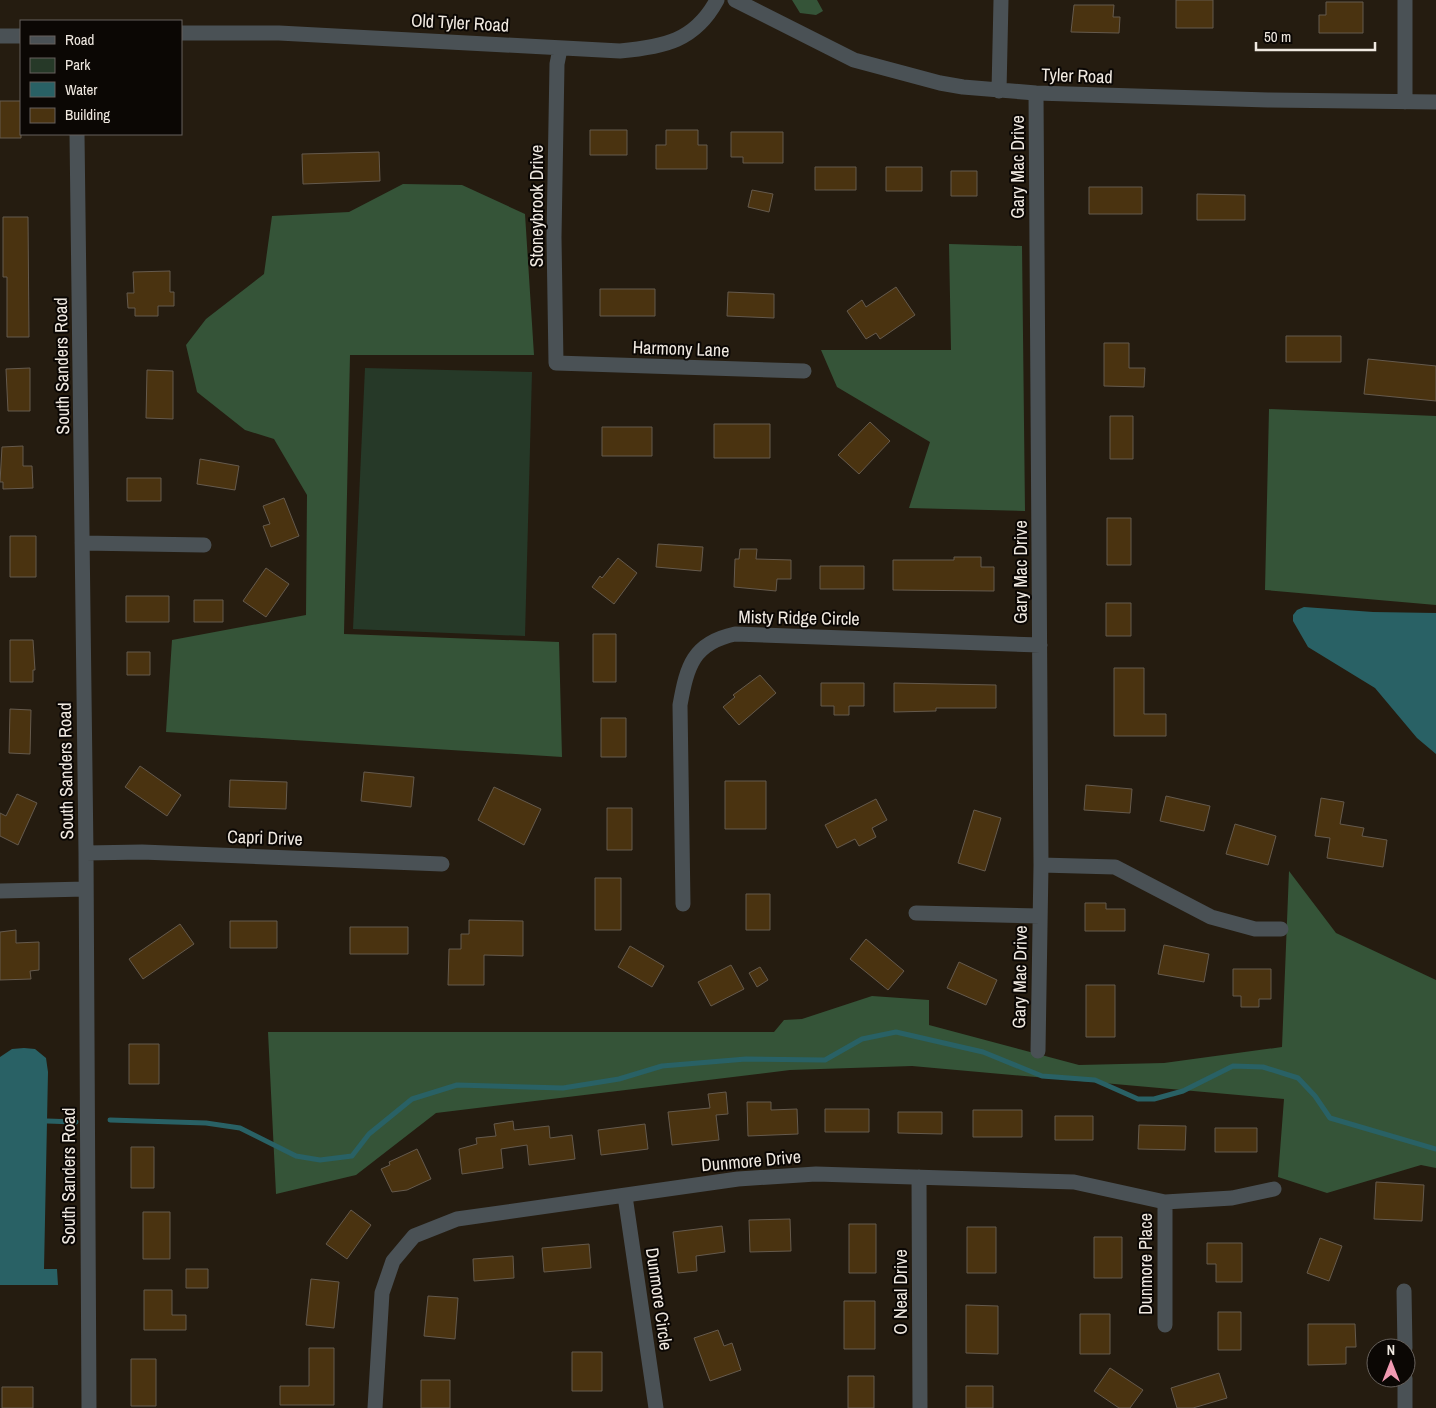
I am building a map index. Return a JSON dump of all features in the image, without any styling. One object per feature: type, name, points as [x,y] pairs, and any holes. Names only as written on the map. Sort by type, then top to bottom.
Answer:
[{"type":"street","name":"Old Tyler Road","points":[[182,33],[279,32],[620,51],[647,49],[671,43],[691,33],[707,18],[717,0]]},
{"type":"street","name":"Tyler Road","points":[[734,0],[854,60],[940,83],[999,91],[1036,93],[1436,102]]},
{"type":"street","points":[[999,91],[1001,0]]},
{"type":"street","points":[[1405,0],[1405,102]]},
{"type":"street","points":[[0,36],[20,36]]},
{"type":"street","name":"Stoneybrook Drive","points":[[556,363],[554,237],[557,64],[560,49]]},
{"type":"street","name":"Gary Mac Drive","points":[[1036,93],[1041,865],[1038,1051]]},
{"type":"street","name":"South Sanders Road","points":[[78,135],[86,853],[89,1408]]},
{"type":"street","name":"Harmony Lane","points":[[556,363],[804,371]]},
{"type":"street","points":[[82,543],[204,545]]},
{"type":"street","name":"Misty Ridge Circle","points":[[684,904],[680,705],[684,682],[691,662],[702,649],[716,638],[735,634],[1040,644]]},
{"type":"street","name":"Capri Drive","points":[[86,853],[142,852],[442,864]]},
{"type":"street","points":[[1041,865],[1116,867],[1211,917],[1255,928],[1281,929]]},
{"type":"street","points":[[0,891],[86,889]]},
{"type":"street","points":[[916,913],[1040,916]]},
{"type":"street","name":"Dunmore Drive","points":[[375,1408],[382,1293],[393,1261],[414,1236],[458,1219],[738,1179],[816,1174],[1074,1182],[1165,1202],[1232,1198],[1274,1189]]},
{"type":"street","name":"O Neal Drive","points":[[920,1177],[920,1408]]},
{"type":"street","name":"Dunmore Circle","points":[[625,1196],[656,1408]]},
{"type":"street","name":"Dunmore Place","points":[[1165,1202],[1165,1325]]},
{"type":"street","points":[[1404,1291],[1405,1338]]},
{"type":"street","points":[[1405,1388],[1405,1408]]},
{"type":"green space","points":[[792,0],[817,0],[823,11],[816,15],[800,13]]},
{"type":"green space","points":[[403,184],[462,185],[525,214],[534,355],[350,355],[344,634],[559,642],[562,757],[166,732],[172,640],[306,615],[307,495],[274,439],[245,430],[197,392],[186,345],[206,319],[264,274],[272,216],[349,212]]},
{"type":"green space","points":[[949,244],[1022,246],[1025,511],[909,508],[930,442],[837,387],[821,350],[951,350]]},
{"type":"green space","points":[[365,368],[532,372],[525,636],[353,629]]},
{"type":"green space","points":[[1269,409],[1436,416],[1436,605],[1265,590]]},
{"type":"green space","points":[[1289,871],[1336,933],[1436,980],[1436,1168],[1421,1165],[1327,1193],[1278,1177],[1284,1099],[912,1066],[790,1070],[436,1113],[356,1175],[276,1194],[268,1032],[774,1032],[784,1020],[802,1019],[872,996],[929,1000],[929,1025],[1079,1065],[1164,1063],[1282,1047]]},
{"type":"water","points":[[1304,607],[1373,612],[1436,613],[1436,754],[1417,738],[1375,688],[1308,647],[1293,621],[1293,615],[1297,610]]},
{"type":"water","points":[[12,1049],[35,1049],[46,1058],[48,1072],[44,1269],[57,1269],[58,1285],[0,1285],[0,1057]]},
{"type":"building","points":[[1176,0],[1213,0],[1213,28],[1176,28]]},
{"type":"building","points":[[1326,2],[1363,2],[1363,33],[1319,33],[1319,15],[1326,15]]},
{"type":"building","points":[[1074,5],[1114,5],[1113,17],[1120,17],[1119,33],[1071,32]]},
{"type":"building","points":[[0,101],[20,101],[21,138],[0,138]]},
{"type":"building","points":[[590,130],[627,130],[627,155],[590,155]]},
{"type":"building","points":[[666,130],[698,130],[698,145],[707,145],[707,169],[656,169],[656,145],[666,145]]},
{"type":"building","points":[[731,132],[783,132],[783,163],[743,163],[743,157],[731,157]]},
{"type":"building","points":[[379,152],[380,181],[303,184],[302,154]]},
{"type":"building","points":[[815,167],[856,167],[856,190],[815,190]]},
{"type":"building","points":[[886,167],[922,167],[922,191],[886,191]]},
{"type":"building","points":[[951,171],[977,171],[977,196],[951,196]]},
{"type":"building","points":[[1089,187],[1142,187],[1142,214],[1089,214]]},
{"type":"building","points":[[752,190],[773,194],[769,212],[748,207]]},
{"type":"building","points":[[1197,194],[1245,195],[1245,220],[1197,220]]},
{"type":"building","points":[[3,217],[28,217],[29,337],[7,337],[7,277],[3,277]]},
{"type":"building","points":[[170,271],[170,292],[174,292],[174,306],[158,306],[158,316],[135,316],[135,308],[128,308],[127,293],[134,293],[133,272]]},
{"type":"building","points":[[896,287],[915,315],[880,339],[876,333],[866,339],[847,311],[862,300],[866,307]]},
{"type":"building","points":[[600,289],[655,289],[655,316],[600,316]]},
{"type":"building","points":[[728,292],[774,294],[774,318],[727,316]]},
{"type":"building","points":[[1286,336],[1341,336],[1341,362],[1286,362]]},
{"type":"building","points":[[1104,343],[1129,343],[1129,368],[1145,368],[1144,387],[1104,386]]},
{"type":"building","points":[[1368,359],[1436,366],[1436,401],[1364,394]]},
{"type":"building","points":[[30,368],[30,411],[8,411],[6,369]]},
{"type":"building","points":[[147,370],[173,371],[173,419],[146,418]]},
{"type":"building","points":[[1110,416],[1133,416],[1133,459],[1110,459]]},
{"type":"building","points":[[870,422],[890,441],[859,474],[838,455]]},
{"type":"building","points":[[714,424],[770,424],[770,458],[714,458]]},
{"type":"building","points":[[602,427],[652,427],[652,456],[602,456]]},
{"type":"building","points":[[23,446],[23,466],[32,466],[33,488],[3,489],[3,482],[0,482],[2,447]]},
{"type":"building","points":[[200,459],[239,466],[235,490],[197,484]]},
{"type":"building","points":[[127,478],[161,478],[161,501],[127,501]]},
{"type":"building","points":[[284,498],[299,536],[271,547],[263,526],[270,524],[263,506]]},
{"type":"building","points":[[1107,518],[1131,518],[1131,565],[1107,565]]},
{"type":"building","points":[[10,536],[36,536],[36,577],[10,577]]},
{"type":"building","points":[[658,544],[703,547],[701,571],[656,567]]},
{"type":"building","points":[[740,549],[757,549],[756,559],[791,560],[791,579],[777,579],[776,591],[734,587],[735,559],[739,559]]},
{"type":"building","points":[[954,557],[981,557],[981,567],[994,567],[994,591],[893,590],[893,560],[954,560]]},
{"type":"building","points":[[618,558],[637,573],[614,604],[592,587]]},
{"type":"building","points":[[820,566],[864,566],[864,589],[820,589]]},
{"type":"building","points":[[266,568],[289,584],[266,617],[243,601]]},
{"type":"building","points":[[126,596],[169,596],[169,622],[126,622]]},
{"type":"building","points":[[194,600],[223,600],[223,622],[194,622]]},
{"type":"building","points":[[1106,603],[1131,603],[1131,636],[1106,636]]},
{"type":"building","points":[[593,634],[616,634],[616,682],[593,682]]},
{"type":"building","points":[[10,640],[33,640],[35,670],[33,670],[33,682],[10,682]]},
{"type":"building","points":[[127,652],[150,652],[150,675],[127,675]]},
{"type":"building","points":[[1114,668],[1144,668],[1144,714],[1166,714],[1166,736],[1114,736]]},
{"type":"building","points":[[760,675],[776,693],[739,725],[723,707],[735,697],[733,695]]},
{"type":"building","points":[[821,683],[864,683],[864,706],[849,706],[849,715],[834,715],[834,706],[821,706]]},
{"type":"building","points":[[894,683],[996,685],[996,708],[936,708],[936,711],[894,712]]},
{"type":"building","points":[[10,709],[31,710],[30,754],[9,753]]},
{"type":"building","points":[[601,718],[626,718],[626,757],[601,757]]},
{"type":"building","points":[[140,766],[181,795],[167,816],[125,787]]},
{"type":"building","points":[[364,772],[414,777],[411,807],[361,801]]},
{"type":"building","points":[[230,780],[287,782],[286,809],[229,807]]},
{"type":"building","points":[[725,781],[766,781],[766,829],[725,829]]},
{"type":"building","points":[[1086,785],[1132,789],[1130,813],[1084,810]]},
{"type":"building","points":[[494,787],[541,809],[524,845],[478,820]]},
{"type":"building","points":[[17,794],[37,803],[18,845],[0,836],[0,813],[6,816]]},
{"type":"building","points":[[1166,796],[1210,806],[1204,831],[1160,821]]},
{"type":"building","points":[[1321,798],[1344,802],[1340,824],[1364,828],[1362,836],[1387,840],[1383,867],[1327,858],[1330,838],[1315,836]]},
{"type":"building","points":[[876,799],[887,820],[872,828],[876,837],[859,846],[855,839],[837,848],[825,825]]},
{"type":"building","points":[[607,808],[632,808],[632,850],[607,850]]},
{"type":"building","points":[[974,810],[1001,818],[985,871],[958,863]]},
{"type":"building","points":[[1235,824],[1276,836],[1268,865],[1226,854]]},
{"type":"building","points":[[595,878],[621,878],[621,930],[595,930]]},
{"type":"building","points":[[746,894],[770,894],[770,930],[746,930]]},
{"type":"building","points":[[1085,903],[1106,903],[1106,909],[1125,909],[1125,931],[1085,931]]},
{"type":"building","points":[[469,920],[523,921],[523,956],[484,955],[484,985],[448,985],[449,949],[461,949],[461,934],[469,934]]},
{"type":"building","points":[[230,921],[277,921],[277,948],[230,948]]},
{"type":"building","points":[[180,924],[194,944],[143,979],[129,959]]},
{"type":"building","points":[[350,927],[408,927],[408,954],[350,954]]},
{"type":"building","points":[[16,930],[16,943],[39,942],[39,970],[30,971],[31,979],[0,980],[0,932]]},
{"type":"building","points":[[866,939],[904,971],[888,990],[850,959]]},
{"type":"building","points":[[1164,945],[1209,954],[1204,982],[1158,974]]},
{"type":"building","points":[[630,946],[664,966],[652,987],[618,967]]},
{"type":"building","points":[[959,962],[997,980],[986,1005],[947,988]]},
{"type":"building","points":[[731,965],[744,989],[711,1006],[698,982]]},
{"type":"building","points":[[760,967],[768,980],[757,987],[749,973]]},
{"type":"building","points":[[1233,969],[1271,969],[1271,999],[1259,999],[1259,1007],[1241,1007],[1241,996],[1233,996]]},
{"type":"building","points":[[1086,985],[1115,985],[1115,1037],[1086,1037]]},
{"type":"building","points":[[129,1044],[159,1044],[159,1084],[129,1084]]},
{"type":"building","points":[[726,1092],[728,1114],[716,1115],[719,1140],[672,1145],[668,1112],[710,1108],[708,1094]]},
{"type":"building","points":[[747,1102],[771,1102],[771,1110],[797,1109],[798,1134],[748,1136]]},
{"type":"building","points":[[825,1109],[869,1109],[869,1132],[825,1132]]},
{"type":"building","points":[[973,1110],[1022,1110],[1022,1137],[973,1137]]},
{"type":"building","points":[[898,1112],[942,1112],[942,1134],[898,1133]]},
{"type":"building","points":[[1055,1116],[1093,1116],[1093,1140],[1055,1140]]},
{"type":"building","points":[[513,1121],[514,1130],[549,1126],[550,1138],[572,1135],[575,1159],[529,1165],[527,1145],[501,1149],[503,1168],[462,1174],[459,1149],[477,1144],[476,1138],[496,1136],[494,1124]]},
{"type":"building","points":[[645,1124],[648,1149],[601,1155],[598,1130]]},
{"type":"building","points":[[1139,1125],[1186,1126],[1185,1150],[1138,1149]]},
{"type":"building","points":[[1215,1128],[1257,1128],[1257,1152],[1215,1152]]},
{"type":"building","points":[[131,1147],[154,1147],[154,1188],[131,1188]]},
{"type":"building","points":[[417,1149],[431,1179],[407,1190],[392,1192],[381,1169],[390,1165],[389,1162]]},
{"type":"building","points":[[1376,1182],[1424,1185],[1422,1221],[1374,1219]]},
{"type":"building","points":[[351,1210],[371,1225],[347,1259],[326,1244]]},
{"type":"building","points":[[143,1212],[170,1212],[170,1259],[143,1259]]},
{"type":"building","points":[[790,1219],[791,1251],[750,1252],[749,1220]]},
{"type":"building","points":[[849,1224],[876,1224],[876,1273],[849,1273]]},
{"type":"building","points":[[722,1226],[725,1252],[696,1256],[697,1271],[678,1273],[673,1232]]},
{"type":"building","points":[[967,1227],[996,1227],[996,1273],[967,1273]]},
{"type":"building","points":[[1094,1237],[1122,1237],[1122,1278],[1094,1278]]},
{"type":"building","points":[[1320,1238],[1342,1246],[1329,1281],[1307,1273]]},
{"type":"building","points":[[1207,1243],[1242,1243],[1242,1282],[1216,1282],[1216,1264],[1207,1264]]},
{"type":"building","points":[[589,1244],[591,1268],[544,1272],[542,1248]]},
{"type":"building","points":[[513,1256],[514,1278],[474,1281],[473,1259]]},
{"type":"building","points":[[186,1269],[208,1269],[208,1288],[186,1288]]},
{"type":"building","points":[[311,1279],[339,1282],[334,1328],[306,1325]]},
{"type":"building","points":[[144,1290],[172,1290],[172,1315],[186,1315],[186,1330],[144,1330]]},
{"type":"building","points":[[428,1296],[458,1298],[455,1339],[424,1336]]},
{"type":"building","points":[[844,1301],[875,1301],[875,1349],[844,1349]]},
{"type":"building","points":[[966,1305],[998,1306],[998,1354],[966,1353]]},
{"type":"building","points":[[1218,1312],[1241,1312],[1241,1350],[1218,1350]]},
{"type":"building","points":[[1080,1314],[1110,1314],[1110,1354],[1080,1354]]},
{"type":"building","points":[[1308,1324],[1355,1324],[1356,1347],[1346,1347],[1346,1364],[1308,1365]]},
{"type":"building","points":[[718,1330],[724,1346],[732,1343],[741,1370],[710,1381],[694,1338]]},
{"type":"building","points":[[309,1348],[334,1348],[334,1405],[280,1405],[280,1386],[309,1386]]},
{"type":"building","points":[[572,1352],[602,1352],[602,1391],[572,1391]]},
{"type":"building","points":[[131,1359],[156,1359],[156,1406],[131,1406]]},
{"type":"building","points":[[1110,1368],[1143,1390],[1130,1408],[1119,1408],[1094,1391]]},
{"type":"building","points":[[1219,1373],[1227,1398],[1193,1408],[1177,1408],[1171,1388]]},
{"type":"building","points":[[848,1376],[874,1376],[874,1408],[848,1408]]},
{"type":"building","points":[[421,1380],[450,1380],[450,1408],[421,1408]]},
{"type":"building","points":[[966,1386],[993,1386],[993,1408],[966,1408]]},
{"type":"building","points":[[2,1387],[33,1387],[33,1408],[2,1408]]},
{"type":"waterway","points":[[110,1120],[206,1123],[240,1128],[296,1156],[320,1160],[352,1156],[369,1134],[412,1099],[457,1085],[563,1088],[619,1079],[662,1066],[746,1059],[825,1060],[862,1039],[896,1032],[983,1052],[1042,1076],[1095,1080],[1138,1099],[1154,1099],[1183,1091],[1233,1066],[1263,1067],[1298,1078],[1315,1096],[1330,1118],[1436,1149]]},
{"type":"waterway","points":[[47,1121],[76,1122]]}]
